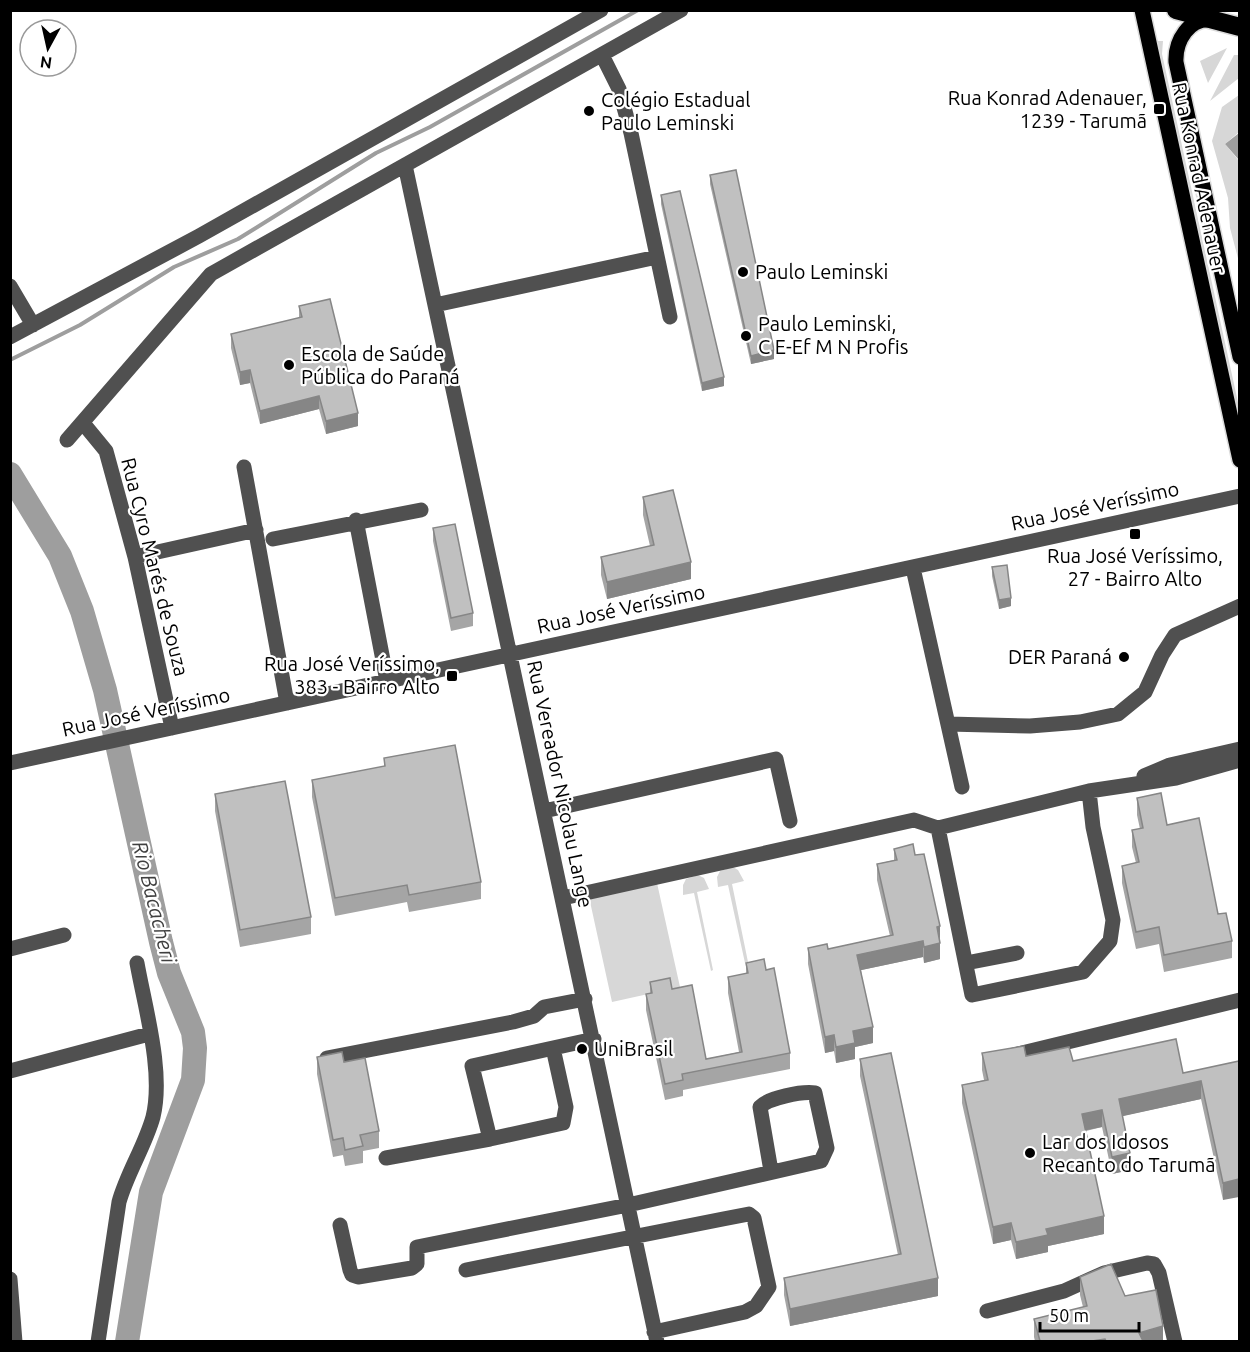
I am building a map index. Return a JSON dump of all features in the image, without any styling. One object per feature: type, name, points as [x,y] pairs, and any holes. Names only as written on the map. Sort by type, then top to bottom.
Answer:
[{"type":"highway","points":[[1176,10],[1239,27]]},
{"type":"main road","name":"Rua Konrad Adenauer","points":[[1142,10],[1239,460]]},
{"type":"main road","name":"Rua Konrad Adenauer","points":[[1213,20],[1196,22],[1184,32],[1177,45],[1176,62],[1237,335],[1239,357]]},
{"type":"street","points":[[10,338],[601,10]]},
{"type":"street","points":[[67,440],[211,274],[681,10]]},
{"type":"street","points":[[602,55],[619,89],[670,317]]},
{"type":"street","name":"Rua Vereador Nicolau Lange","points":[[405,165],[656,1337]]},
{"type":"street","points":[[435,305],[657,256]]},
{"type":"street","points":[[10,286],[33,325]]},
{"type":"street","name":"Rua Cyro Marés de Souza","points":[[83,423],[106,451],[135,557],[172,728]]},
{"type":"street","points":[[244,467],[287,703]]},
{"type":"street","name":"Rua José Veríssimo","points":[[10,763],[1239,496]]},
{"type":"street","points":[[273,539],[356,520],[421,510]]},
{"type":"street","points":[[356,520],[387,681]]},
{"type":"street","points":[[135,557],[256,530]]},
{"type":"street","points":[[914,568],[962,787]]},
{"type":"street","points":[[948,724],[1030,726],[1080,722],[1118,714],[1145,692],[1162,655],[1175,635],[1239,606]]},
{"type":"street","points":[[1127,783],[1170,765],[1239,749]]},
{"type":"street","points":[[544,811],[776,759],[790,821]]},
{"type":"street","points":[[562,893],[914,820],[938,828],[1127,783],[1176,778],[1239,760]]},
{"type":"street","points":[[938,828],[972,995],[1083,972],[1110,941],[1113,920],[1093,827],[1089,791]]},
{"type":"street","points":[[10,949],[64,935]]},
{"type":"street","points":[[966,963],[1017,953]]},
{"type":"street","points":[[98,1341],[118,1202],[153,1115],[155,1082],[137,963]]},
{"type":"street","points":[[327,1058],[513,1022],[534,1016],[544,1007],[585,999]]},
{"type":"street","points":[[994,1060],[1239,1000]]},
{"type":"street","points":[[10,1071],[149,1034]]},
{"type":"street","points":[[490,1139],[472,1066],[594,1039]]},
{"type":"street","points":[[386,1158],[563,1123],[566,1107],[553,1048]]},
{"type":"street","points":[[340,1225],[350,1270],[352,1275],[358,1277],[412,1268],[417,1264],[417,1247],[628,1205],[820,1161],[826,1156],[827,1148],[815,1093],[784,1098],[762,1104],[760,1107],[771,1171]]},
{"type":"street","points":[[466,1270],[749,1214],[754,1218],[758,1228],[769,1287],[756,1306],[745,1312],[656,1337]]},
{"type":"street","points":[[987,1311],[1064,1291],[1104,1273],[1147,1263],[1154,1264],[1159,1274],[1175,1341]]},
{"type":"street","points":[[10,1279],[15,1341]]},
{"type":"shaded area","points":[[1155,41],[1163,41],[1162,54],[1239,407],[1239,421]]},
{"type":"shaded area","points":[[1227,48],[1208,83],[1200,61]]},
{"type":"shaded area","points":[[1234,55],[1239,55],[1239,78],[1210,101]]},
{"type":"shaded area","points":[[1239,95],[1239,132],[1225,144],[1239,161],[1239,262],[1230,228],[1228,198],[1212,141],[1222,107]]},
{"type":"shaded area","points":[[1239,133],[1239,160],[1225,144]]},
{"type":"shaded area","points":[[733,867],[738,870],[744,881],[732,884],[748,962],[745,963],[728,885],[718,887],[717,877],[720,871]]},
{"type":"shaded area","points":[[698,875],[704,878],[709,889],[697,892],[713,970],[711,971],[694,893],[683,895],[683,885],[686,879]]},
{"type":"shaded area","points":[[657,883],[680,987],[612,1002],[589,897]]},
{"type":"building","name":"Paulo Leminski","points":[[736,170],[774,350],[751,356],[710,175]]},
{"type":"building","name":"Paulo Leminski","points":[[680,191],[724,377],[702,383],[661,195]]},
{"type":"building","name":"Escola de Saúde Pública do Paraná","points":[[330,299],[358,413],[326,421],[319,396],[260,411],[250,370],[240,372],[231,334],[302,317],[299,306]]},
{"type":"building","points":[[673,490],[691,562],[607,582],[601,557],[654,545],[643,497]]},
{"type":"building","points":[[455,524],[473,613],[451,618],[433,528]]},
{"type":"building","points":[[1007,565],[1011,598],[999,600],[992,567]]},
{"type":"building","points":[[455,745],[481,882],[409,895],[407,885],[335,898],[312,780],[385,766],[384,758]]},
{"type":"building","points":[[285,781],[311,917],[240,930],[215,794]]},
{"type":"building","points":[[1161,793],[1167,825],[1199,818],[1218,914],[1226,913],[1232,941],[1164,955],[1159,927],[1136,932],[1122,866],[1139,862],[1132,830],[1143,828],[1137,798]]},
{"type":"building","points":[[913,844],[915,855],[924,854],[940,926],[937,927],[940,943],[924,947],[923,941],[857,955],[873,1027],[853,1031],[855,1043],[836,1047],[834,1035],[825,1037],[808,948],[827,944],[828,949],[893,935],[877,864],[897,860],[894,849]]},
{"type":"building","points":[[764,959],[766,970],[774,968],[790,1053],[682,1074],[683,1080],[665,1084],[646,994],[652,993],[650,982],[670,978],[672,989],[692,985],[706,1059],[742,1052],[728,977],[748,973],[746,963]]},
{"type":"building","name":"Lar dos Idosos Recanto do Tarumã","points":[[1176,1039],[1183,1073],[1239,1061],[1239,1179],[1223,1183],[1201,1081],[1119,1099],[1130,1153],[1112,1157],[1102,1110],[1082,1114],[1104,1216],[1046,1229],[1048,1235],[1016,1242],[1011,1223],[993,1227],[962,1085],[988,1080],[982,1053],[1024,1046],[1026,1056],[1069,1047],[1073,1061]]},
{"type":"building","points":[[342,1052],[344,1062],[365,1058],[379,1131],[360,1135],[363,1146],[345,1150],[343,1138],[333,1140],[317,1057]]},
{"type":"building","points":[[891,1053],[938,1278],[790,1309],[784,1278],[901,1254],[860,1059]]},
{"type":"building","points":[[1111,1264],[1125,1296],[1156,1290],[1163,1326],[1139,1333],[1143,1341],[1106,1341],[1105,1339],[1040,1341],[1034,1319],[1087,1306],[1080,1277]]},
{"type":"waterway","points":[[10,360],[80,325],[174,267],[238,239],[376,153],[430,127],[638,10]]},
{"type":"waterway","name":"Rio Bacacheri","points":[[10,474],[60,556],[82,611],[105,690],[169,973],[193,1032],[195,1048],[193,1080],[151,1192],[127,1342]]},
{"type":"place","name":"Rua Konrad Adenauer, 1239 - Tarumã","points":[[1159,109]]},
{"type":"place","name":"Colégio Estadual Paulo Leminski","points":[[589,111]]},
{"type":"place","name":"Paulo Leminski","points":[[743,272]]},
{"type":"place","name":"Paulo Leminski, C E-Ef M N Profis","points":[[746,336]]},
{"type":"place","name":"Escola de Saúde Pública do Paraná","points":[[289,365]]},
{"type":"place","name":"Rua José Veríssimo, 27 - Bairro Alto","points":[[1135,534]]},
{"type":"place","name":"DER Paraná","points":[[1124,657]]},
{"type":"place","name":"Rua José Veríssimo, 383 - Bairro Alto","points":[[452,676]]},
{"type":"place","name":"UniBrasil","points":[[582,1049]]},
{"type":"place","name":"Lar dos Idosos Recanto do Tarumã","points":[[1030,1153]]}]
